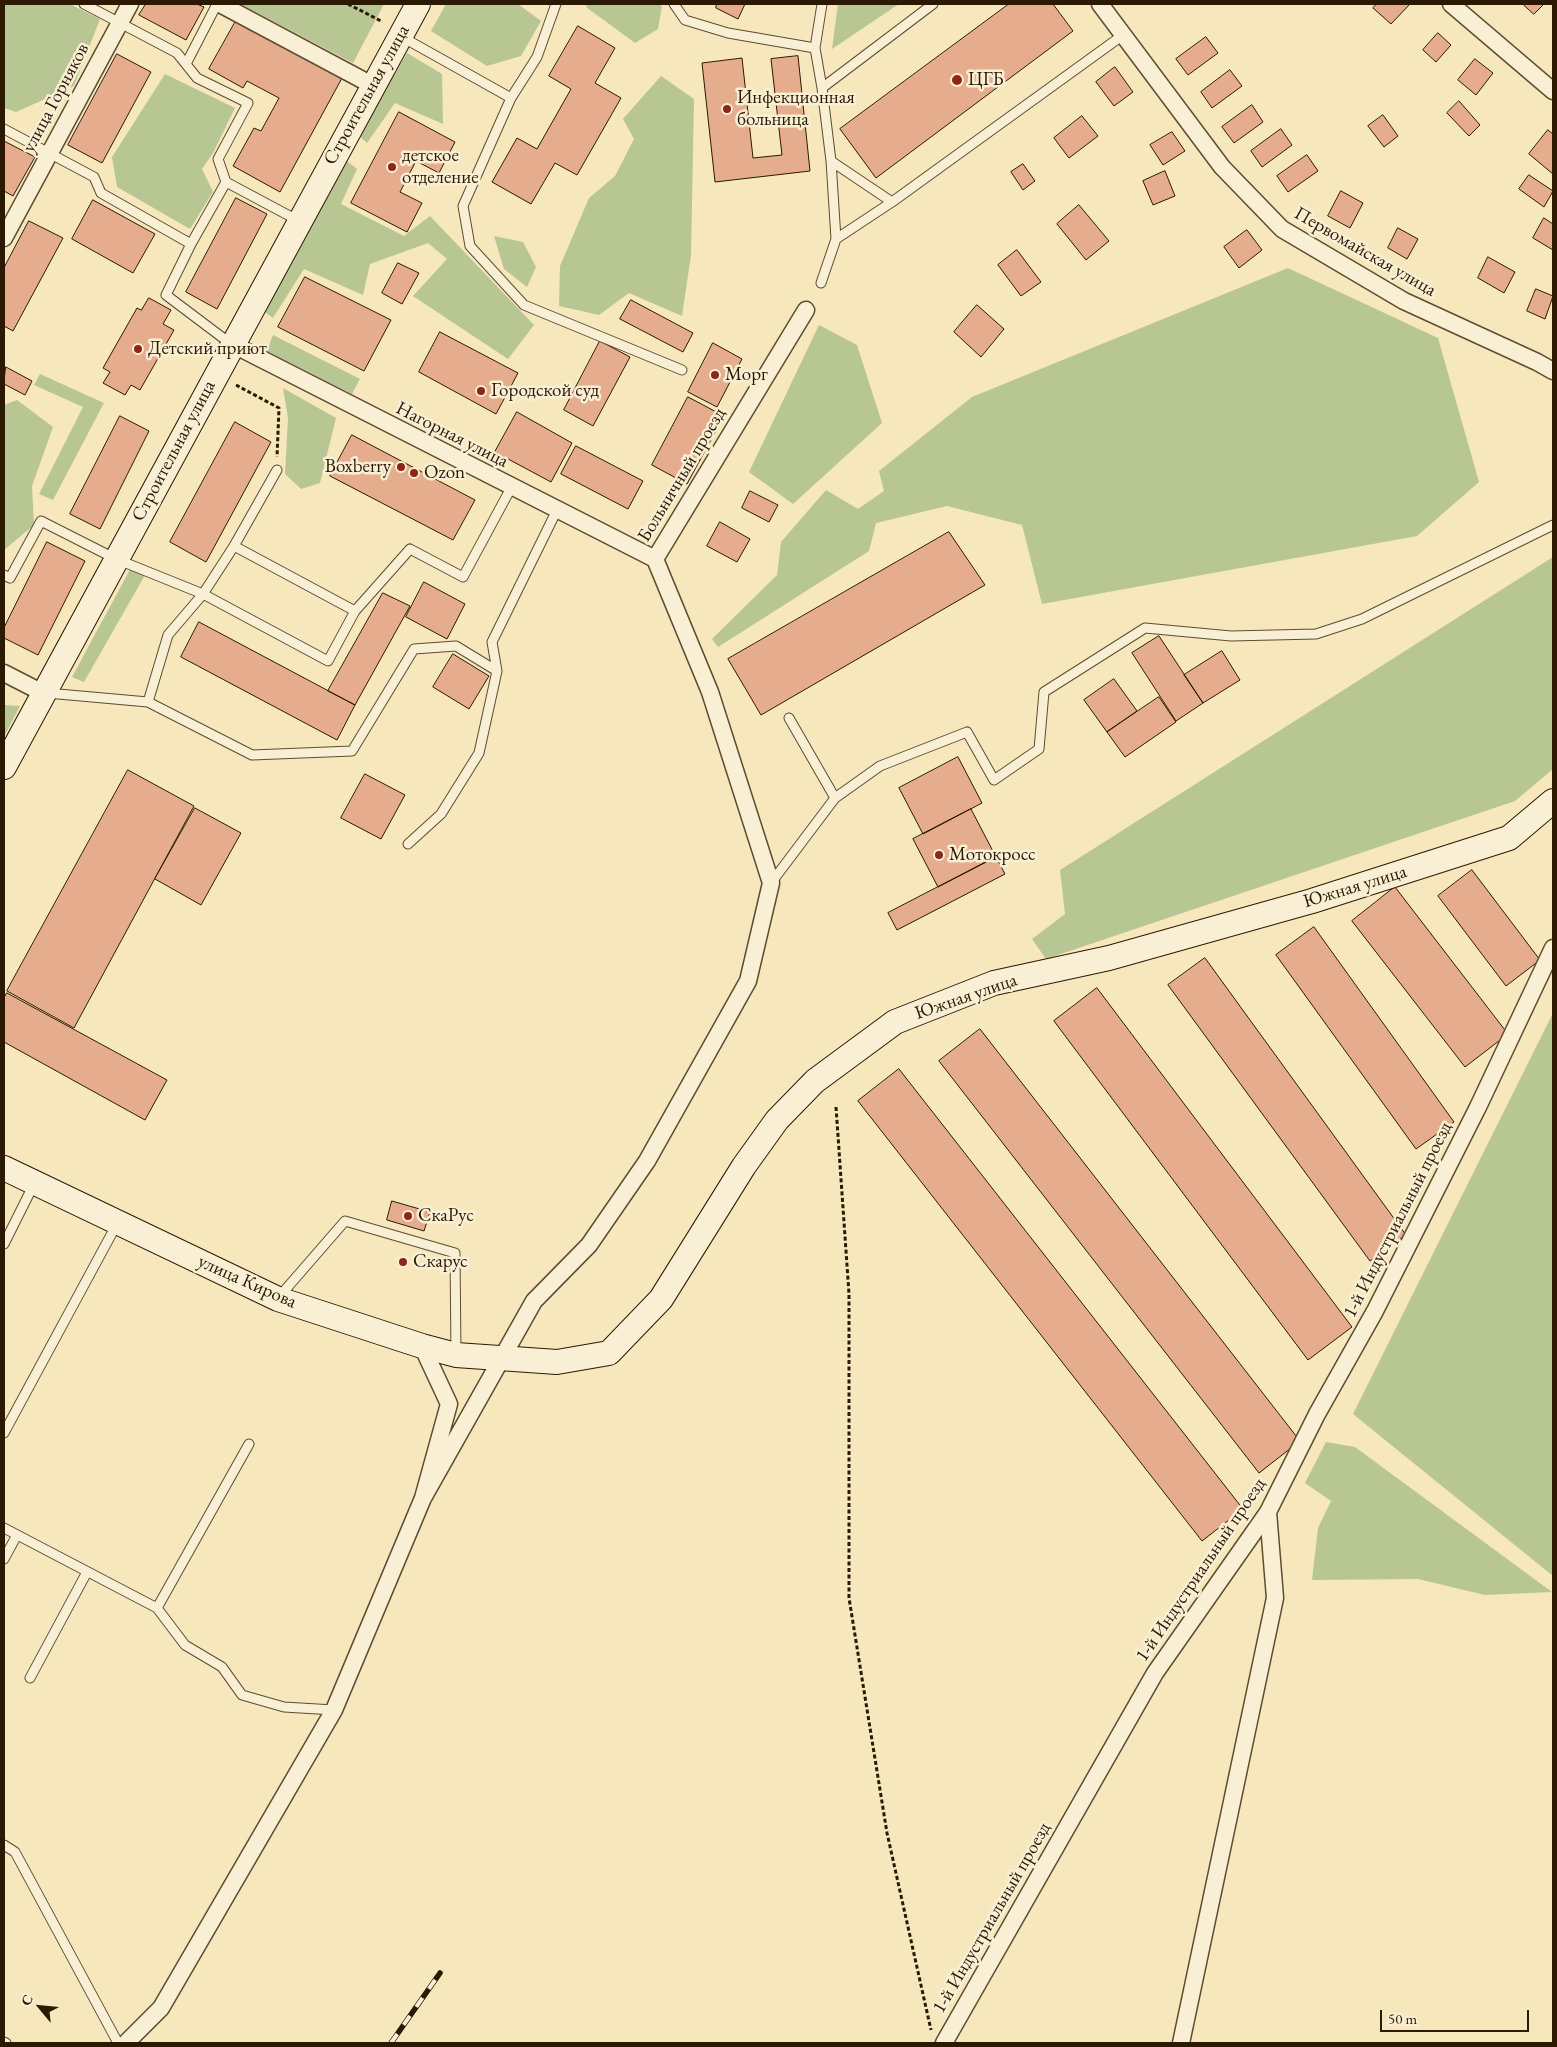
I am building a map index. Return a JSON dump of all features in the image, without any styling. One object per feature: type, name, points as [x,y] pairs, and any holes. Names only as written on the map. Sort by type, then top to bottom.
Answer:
[{"type":"street","name":"улица Горняков","points":[[4,238],[130,4]]},
{"type":"street","points":[[218,4],[372,85]]},
{"type":"street","name":"Строительная улица","points":[[4,767],[372,85],[418,4]]},
{"type":"street","name":"Первомайская улица","points":[[1100,4],[1222,167],[1282,229],[1404,301],[1553,371]]},
{"type":"street","points":[[1451,4],[1553,91]]},
{"type":"street","name":"Больничный проезд","points":[[655,559],[806,310]]},
{"type":"street","name":"Нагорная улица","points":[[232,344],[511,488],[655,559]]},
{"type":"street","points":[[126,2043],[161,2008],[334,1710],[423,1498],[534,1301],[589,1245],[647,1161],[748,981],[771,883],[710,692],[655,559]]},
{"type":"street","points":[[4,673],[44,693]]},
{"type":"street","name":"Южная улица","points":[[503,1357],[557,1362],[609,1353],[661,1299],[744,1166],[777,1120],[815,1081],[895,1022],[994,983],[1109,958],[1312,901],[1509,838],[1553,801]]},
{"type":"street","name":"1-й Индустриальный проезд","points":[[938,2038],[1155,1672],[1268,1512],[1317,1414],[1375,1311],[1482,1098],[1553,948]]},
{"type":"street","name":"улица Кирова","points":[[4,1168],[278,1299],[422,1346],[456,1355],[503,1357]]},
{"type":"street","points":[[422,1346],[449,1404],[423,1498]]},
{"type":"street","points":[[1180,2043],[1275,1598],[1268,1512]]},
{"type":"lane","points":[[84,4],[177,53],[198,78],[248,103],[218,159],[226,182],[299,221]]},
{"type":"lane","points":[[186,64],[218,4]]},
{"type":"lane","points":[[674,4],[685,20],[728,33],[815,48]]},
{"type":"lane","points":[[821,283],[836,239],[832,161],[815,48],[822,4]]},
{"type":"lane","points":[[822,88],[933,4]]},
{"type":"lane","points":[[554,5],[537,57],[511,98],[463,206],[470,246],[524,305],[682,370]]},
{"type":"lane","points":[[836,239],[892,202],[1123,35]]},
{"type":"lane","points":[[400,36],[511,98]]},
{"type":"lane","points":[[4,129],[94,177],[101,193],[191,244]]},
{"type":"lane","points":[[832,161],[892,202]]},
{"type":"lane","points":[[226,182],[191,244],[166,295],[232,344]]},
{"type":"lane","points":[[148,702],[168,635],[203,594],[234,546],[277,470]]},
{"type":"lane","points":[[4,575],[10,578],[41,521],[116,559],[203,594],[328,661],[355,611],[410,549],[463,577],[511,488]]},
{"type":"lane","points":[[408,844],[441,814],[479,753],[497,671],[492,642],[557,510]]},
{"type":"lane","points":[[771,883],[836,798],[880,766],[967,732],[994,780],[1039,749],[1044,692],[1145,628],[1231,636],[1316,634],[1362,619],[1553,525]]},
{"type":"lane","points":[[234,546],[355,611]]},
{"type":"lane","points":[[44,693],[148,702],[252,755],[352,751],[414,649],[456,646],[497,671]]},
{"type":"lane","points":[[789,718],[836,798]]},
{"type":"lane","points":[[4,1244],[35,1182]]},
{"type":"lane","points":[[278,1299],[345,1221],[455,1253],[456,1355]]},
{"type":"lane","points":[[4,1433],[118,1222]]},
{"type":"lane","points":[[157,1608],[249,1444]]},
{"type":"lane","points":[[4,1528],[157,1608],[185,1644],[222,1667],[242,1695],[284,1707],[334,1710]]},
{"type":"lane","points":[[4,1560],[17,1535]]},
{"type":"lane","points":[[30,1678],[87,1572]]},
{"type":"lane","points":[[4,1845],[15,1852],[118,2043]]},
{"type":"path","points":[[348,4],[381,21]]},
{"type":"path","points":[[216,374],[279,408],[277,470]]},
{"type":"path","points":[[836,1108],[848,1294],[849,1598],[887,1833],[938,2038]]},
{"type":"green space","points":[[4,4],[70,4],[100,19],[74,86],[16,112],[4,108]]},
{"type":"green space","points":[[240,4],[384,4],[353,63]]},
{"type":"green space","points":[[446,4],[518,4],[541,21],[521,56],[487,66],[431,31]]},
{"type":"green space","points":[[587,4],[658,4],[662,6],[658,29],[635,43],[586,7]]},
{"type":"green space","points":[[838,4],[899,4],[832,49]]},
{"type":"green space","points":[[407,53],[442,74],[443,124],[395,103],[367,143],[358,135]]},
{"type":"green space","points":[[165,74],[235,108],[213,153],[202,169],[213,192],[190,229],[117,187],[112,157]]},
{"type":"green space","points":[[661,76],[694,99],[691,255],[682,316],[629,293],[599,315],[559,306],[560,266],[589,198],[615,176],[634,139],[623,119]]},
{"type":"green space","points":[[347,161],[357,169],[341,204],[404,236],[430,216],[534,325],[508,359],[413,296],[447,259],[428,243],[370,264],[363,295],[304,269],[273,318],[262,310]]},
{"type":"green space","points":[[494,236],[523,242],[536,267],[527,287],[504,269]]},
{"type":"green space","points":[[1288,268],[1438,338],[1479,482],[1417,536],[1042,604],[1022,525],[947,506],[876,523],[869,551],[718,647],[712,639],[777,575],[781,542],[826,490],[858,509],[884,491],[879,471],[972,397]]},
{"type":"green space","points":[[819,325],[857,345],[882,423],[793,504],[749,472]]},
{"type":"green space","points":[[273,335],[360,379],[352,394],[267,351]]},
{"type":"green space","points":[[40,374],[104,403],[53,500],[39,494],[83,407],[34,385]]},
{"type":"green space","points":[[283,388],[336,418],[320,483],[301,489],[285,474],[288,418]]},
{"type":"green space","points":[[17,400],[53,427],[32,486],[34,525],[4,550],[4,405]]},
{"type":"green space","points":[[1553,557],[1553,769],[1515,801],[1046,959],[1032,939],[1065,914],[1060,870]]},
{"type":"green space","points":[[134,562],[149,568],[84,682],[72,677]]},
{"type":"green space","points":[[5,705],[20,706],[4,737],[4,707]]},
{"type":"green space","points":[[1553,1013],[1553,1576],[1353,1414]]},
{"type":"green space","points":[[1326,1442],[1355,1447],[1552,1592],[1485,1595],[1418,1579],[1312,1580],[1318,1528],[1331,1501],[1305,1483]]},
{"type":"building","points":[[146,4],[197,4],[204,7],[186,40],[139,15]]},
{"type":"building","points":[[717,4],[745,4],[738,19],[716,8]]},
{"type":"building","name":"ЦГБ","points":[[1009,4],[1053,4],[1073,31],[876,178],[840,129]]},
{"type":"building","points":[[1377,4],[1410,4],[1391,24],[1373,8]]},
{"type":"building","points":[[1523,4],[1544,4],[1534,14]]},
{"type":"building","points":[[237,19],[342,78],[280,192],[233,166],[254,128],[261,131],[279,98],[247,81],[243,88],[209,69]]},
{"type":"building","points":[[578,26],[615,48],[595,83],[621,98],[577,175],[555,163],[531,204],[492,182],[517,138],[537,149],[571,89],[549,76]]},
{"type":"building","points":[[1438,33],[1451,45],[1436,62],[1423,50]]},
{"type":"building","points":[[1206,37],[1218,53],[1188,75],[1176,59]]},
{"type":"building","points":[[117,54],[151,72],[102,163],[68,145]]},
{"type":"building","name":"Инфекционная больница","points":[[798,56],[810,171],[715,182],[702,63],[742,58],[753,158],[782,155],[771,59]]},
{"type":"building","points":[[1475,59],[1493,73],[1476,95],[1458,80]]},
{"type":"building","points":[[1115,67],[1133,92],[1114,106],[1096,82]]},
{"type":"building","points":[[1230,70],[1242,86],[1212,108],[1201,92]]},
{"type":"building","points":[[1459,101],[1480,125],[1469,136],[1447,113]]},
{"type":"building","points":[[1252,105],[1263,122],[1234,143],[1222,127]]},
{"type":"building","name":"детское отделение","points":[[399,112],[455,142],[439,173],[416,161],[400,192],[422,203],[407,232],[351,203]]},
{"type":"building","points":[[1383,115],[1398,136],[1384,147],[1368,126]]},
{"type":"building","points":[[1082,116],[1098,136],[1069,158],[1054,138]]},
{"type":"building","points":[[1281,129],[1292,145],[1262,167],[1251,151]]},
{"type":"building","points":[[1548,130],[1553,134],[1553,174],[1529,154]]},
{"type":"building","points":[[1172,132],[1185,151],[1163,165],[1150,145]]},
{"type":"building","points":[[4,141],[35,157],[13,196],[4,191]]},
{"type":"building","points":[[1307,155],[1318,171],[1288,192],[1277,176]]},
{"type":"building","points":[[1023,164],[1035,181],[1023,190],[1011,172]]},
{"type":"building","points":[[1165,171],[1175,196],[1153,205],[1143,181]]},
{"type":"building","points":[[1529,175],[1553,191],[1544,207],[1519,189]]},
{"type":"building","points":[[1341,191],[1363,203],[1350,228],[1328,216]]},
{"type":"building","points":[[236,198],[267,214],[217,309],[186,292]]},
{"type":"building","points":[[93,200],[155,234],[133,273],[72,239]]},
{"type":"building","points":[[1079,205],[1109,241],[1086,260],[1057,224]]},
{"type":"building","points":[[1544,218],[1553,224],[1553,250],[1533,238]]},
{"type":"building","points":[[29,221],[63,238],[13,331],[4,326],[4,268]]},
{"type":"building","points":[[1398,228],[1418,239],[1407,259],[1388,248]]},
{"type":"building","points":[[1247,230],[1262,250],[1239,268],[1224,247]]},
{"type":"building","points":[[1017,250],[1041,282],[1021,296],[998,265]]},
{"type":"building","points":[[1488,257],[1515,272],[1504,293],[1478,278]]},
{"type":"building","points":[[398,263],[419,273],[402,304],[382,293]]},
{"type":"building","points":[[305,277],[391,320],[364,371],[278,327]]},
{"type":"building","points":[[1536,289],[1553,296],[1545,319],[1527,311]]},
{"type":"building","name":"Детский приют","points":[[149,298],[171,310],[163,324],[174,330],[140,390],[131,385],[125,395],[103,383],[110,372],[103,368],[137,308],[141,310]]},
{"type":"building","points":[[631,300],[693,333],[683,352],[620,319]]},
{"type":"building","points":[[977,305],[1004,329],[981,357],[954,332]]},
{"type":"building","points":[[440,332],[518,373],[496,414],[419,372]]},
{"type":"building","points":[[600,341],[630,357],[593,426],[564,410]]},
{"type":"building","name":"Морг","points":[[713,343],[742,359],[717,407],[688,392]]},
{"type":"building","points":[[6,367],[32,381],[25,395],[4,384]]},
{"type":"building","points":[[688,397],[724,416],[687,484],[652,465]]},
{"type":"building","points":[[517,412],[572,443],[551,482],[495,452]]},
{"type":"building","points":[[120,416],[149,431],[100,529],[70,514]]},
{"type":"building","points":[[235,422],[271,442],[206,562],[170,542]]},
{"type":"building","points":[[352,435],[475,500],[453,540],[330,476]]},
{"type":"building","points":[[576,446],[643,481],[628,509],[561,474]]},
{"type":"building","points":[[750,491],[778,505],[769,522],[742,508]]},
{"type":"building","points":[[720,522],[750,539],[737,562],[707,546]]},
{"type":"building","points":[[949,532],[985,585],[761,715],[728,659]]},
{"type":"building","points":[[47,542],[85,561],[38,655],[4,638],[4,628]]},
{"type":"building","points":[[424,582],[465,604],[447,639],[406,617]]},
{"type":"building","points":[[383,593],[410,606],[355,705],[328,691]]},
{"type":"building","points":[[199,622],[355,705],[337,740],[181,657]]},
{"type":"building","points":[[1159,636],[1203,703],[1176,721],[1132,653]]},
{"type":"building","points":[[1222,651],[1240,680],[1203,703],[1184,675]]},
{"type":"building","points":[[453,654],[489,676],[469,709],[433,687]]},
{"type":"building","points":[[1114,679],[1137,711],[1107,732],[1084,700]]},
{"type":"building","points":[[1159,697],[1176,722],[1125,757],[1107,732]]},
{"type":"building","points":[[958,757],[982,803],[923,834],[899,788]]},
{"type":"building","points":[[128,770],[194,806],[74,1028],[7,991]]},
{"type":"building","points":[[365,774],[405,795],[381,839],[341,818]]},
{"type":"building","points":[[195,808],[241,833],[201,905],[155,879]]},
{"type":"building","points":[[971,809],[996,857],[938,887],[913,839]]},
{"type":"building","points":[[996,857],[1005,874],[897,930],[888,913]]},
{"type":"building","points":[[1472,870],[1540,960],[1506,986],[1438,896]]},
{"type":"building","points":[[1395,887],[1508,1034],[1465,1067],[1352,921]]},
{"type":"building","points":[[1314,927],[1454,1122],[1416,1149],[1276,955]]},
{"type":"building","points":[[1205,958],[1406,1235],[1370,1261],[1168,985]]},
{"type":"building","points":[[1097,988],[1352,1327],[1308,1360],[1054,1021]]},
{"type":"building","points":[[7,993],[167,1080],[145,1120],[4,1042],[4,998]]},
{"type":"building","points":[[980,1029],[1300,1441],[1259,1473],[939,1061]]},
{"type":"building","points":[[899,1069],[1243,1509],[1202,1541],[858,1101]]},
{"type":"building","name":"СкаРус","points":[[392,1201],[430,1212],[424,1231],[387,1220]]},
{"type":"railway","points":[[391,2043],[440,1973]]},
{"type":"place","name":"ЦГБ","points":[[957,80]]},
{"type":"place","name":"Инфекционная больница","points":[[727,109]]},
{"type":"place","name":"детское отделение","points":[[392,167]]},
{"type":"place","name":"Детский приют","points":[[138,349]]},
{"type":"place","name":"Морг","points":[[715,375]]},
{"type":"place","name":"Городской суд","points":[[481,391]]},
{"type":"place","name":"Boxberry","points":[[401,467]]},
{"type":"place","name":"Ozon","points":[[414,473]]},
{"type":"place","name":"Мотокросс","points":[[939,855]]},
{"type":"place","name":"СкаРус","points":[[408,1216]]},
{"type":"place","name":"Скарус","points":[[403,1262]]}]
